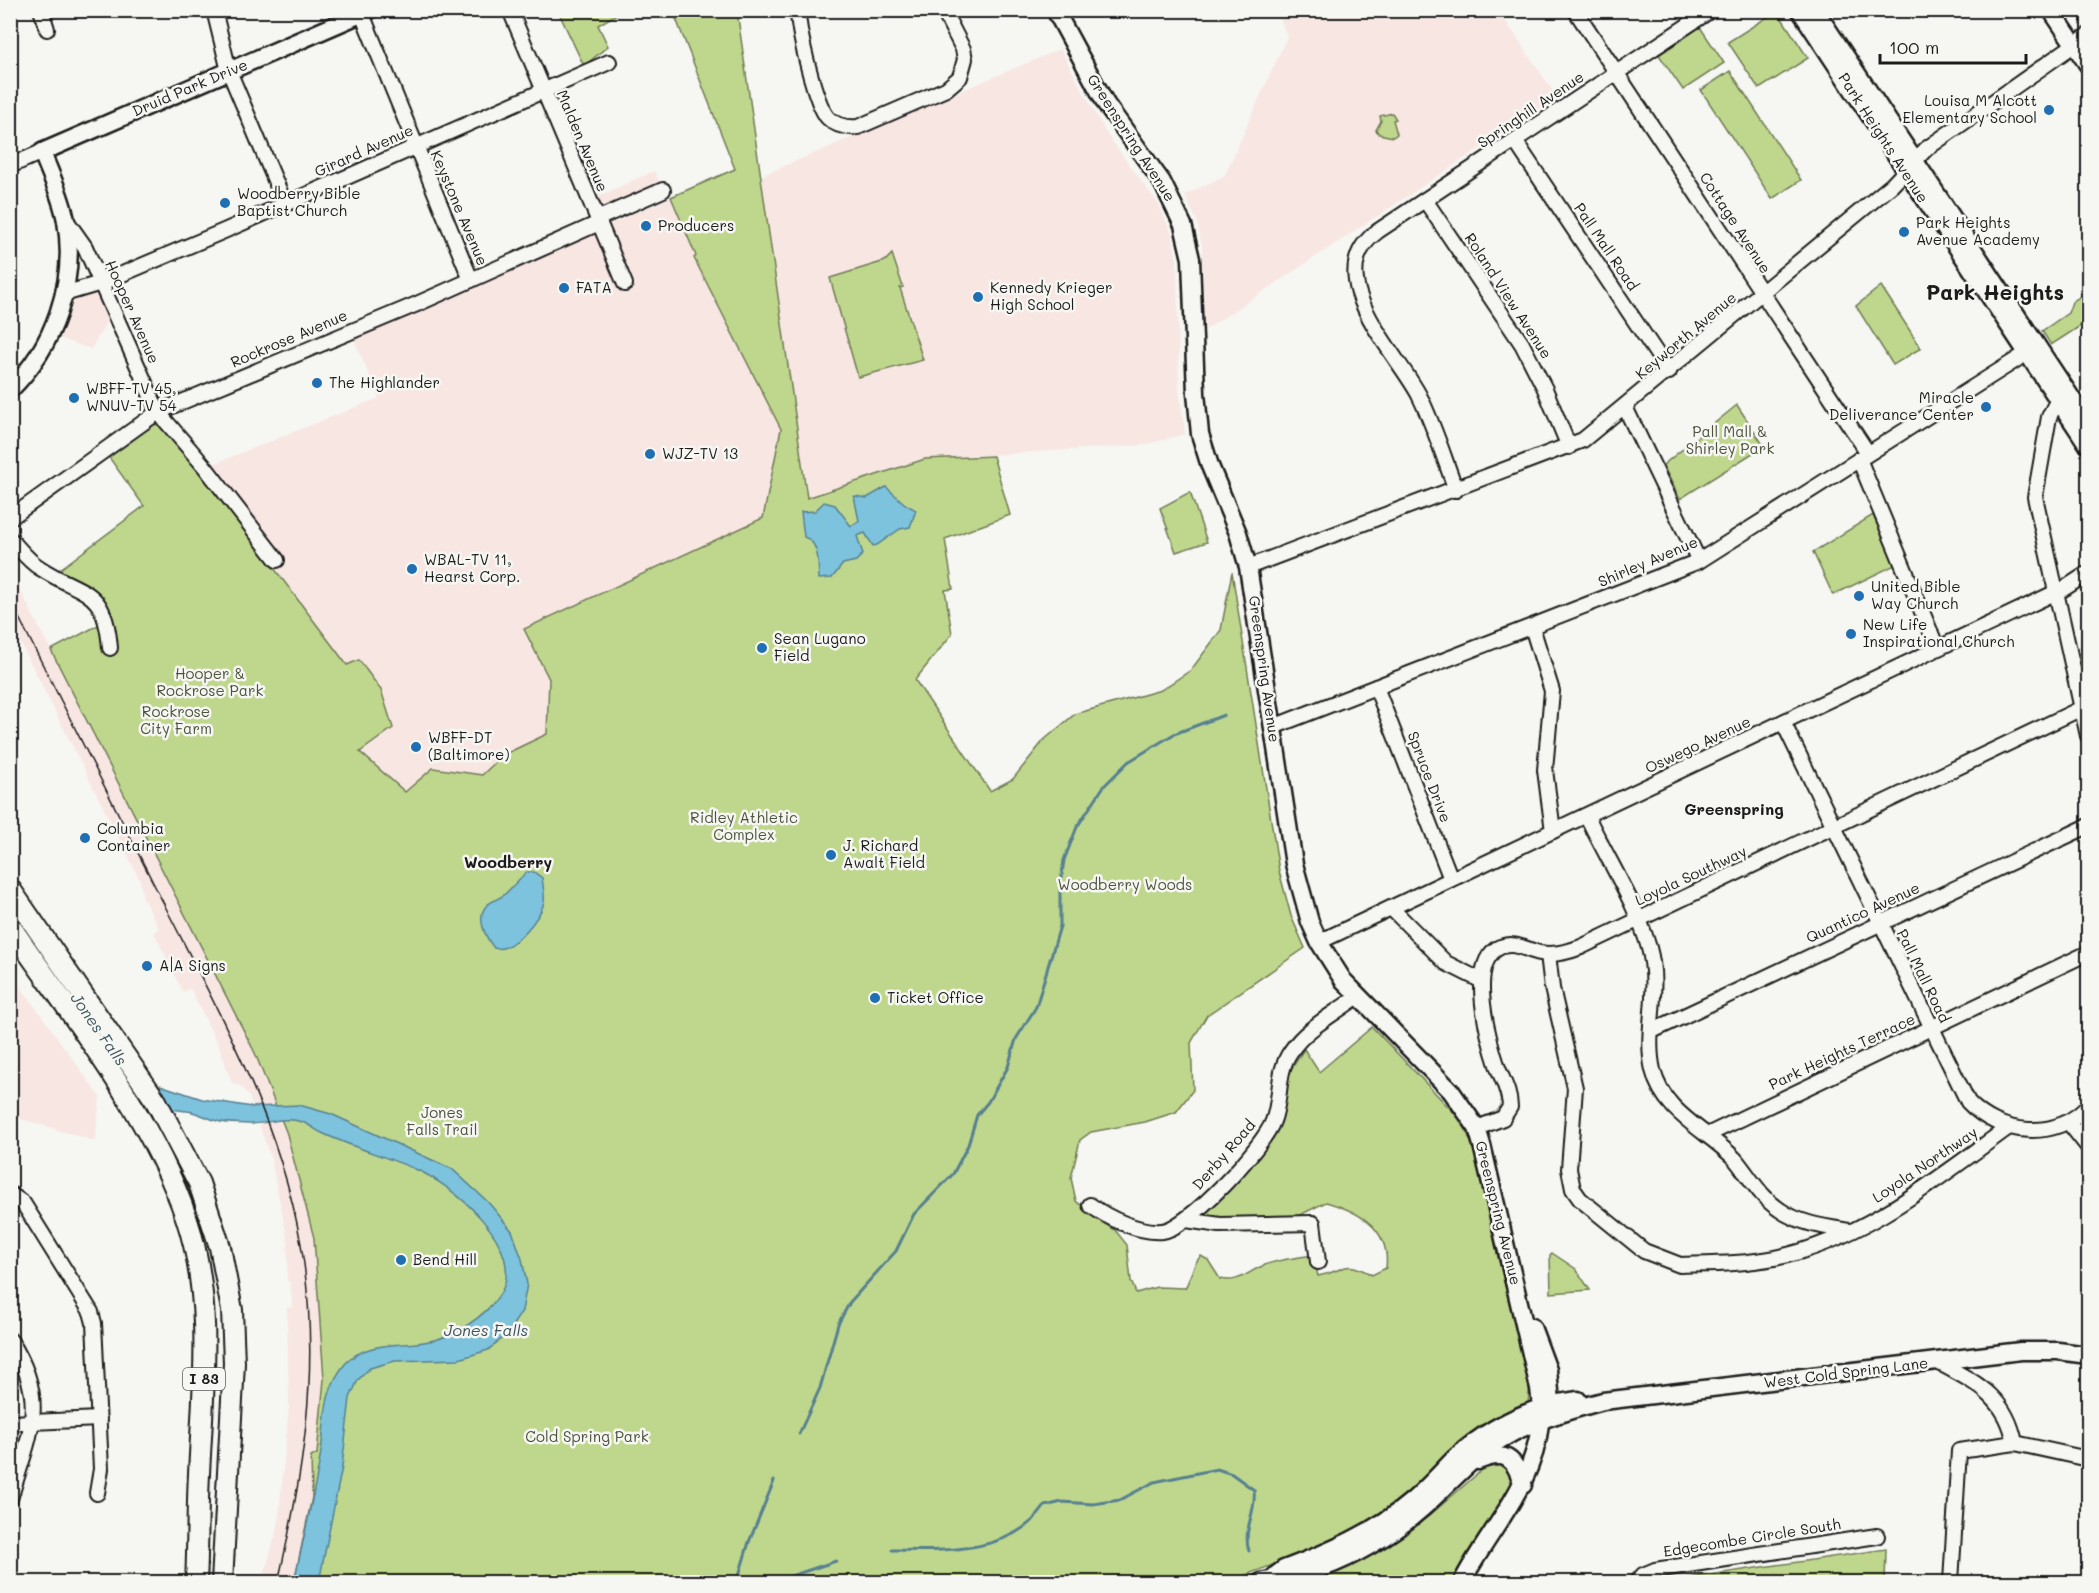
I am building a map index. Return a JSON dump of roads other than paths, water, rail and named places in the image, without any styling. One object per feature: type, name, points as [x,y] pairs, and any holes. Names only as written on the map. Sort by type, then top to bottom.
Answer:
[{"type":"highway","name":"I 83","points":[[10,889],[156,1101],[199,1183],[220,1246],[232,1310],[234,1363],[223,1579]]},
{"type":"highway","name":"I 83","points":[[10,926],[100,1058],[146,1132],[176,1190],[187,1219],[202,1290],[205,1363],[196,1528],[196,1582]]},
{"type":"highway","points":[[185,1582],[189,1545],[196,1528]]},
{"type":"main road","name":"Greenspring Avenue","points":[[1054,10],[1106,104],[1161,182],[1183,225],[1191,259],[1196,393],[1200,434],[1248,567],[1299,886],[1319,942],[1343,980],[1451,1091],[1477,1128],[1521,1305],[1520,1318],[1547,1412],[1547,1443],[1532,1486],[1473,1582]]},
{"type":"main road","name":"Park Heights Avenue","points":[[1800,10],[1909,166],[2063,396],[2088,445]]},
{"type":"main road","name":"Park Heights Avenue","points":[[1815,10],[1909,166]]},
{"type":"main road","points":[[2051,10],[2082,40],[2088,65]]},
{"type":"main road","name":"Druid Park Drive","points":[[42,152],[366,12]]},
{"type":"main road","points":[[10,390],[31,367],[47,341],[64,294],[68,258],[66,220],[42,152]]},
{"type":"main road","name":"Park Heights Avenue","points":[[2063,396],[2088,423]]},
{"type":"main road","name":"West Cold Spring Lane","points":[[1266,1581],[1284,1569],[1347,1542],[1389,1518],[1413,1500],[1458,1456],[1480,1438],[1506,1422],[1603,1401],[2021,1351],[2058,1351],[2088,1355]]},
{"type":"main road","name":"Greenspring Avenue","points":[[1462,1582],[1523,1485],[1547,1412]]},
{"type":"main road","name":"West Cold Spring Lane","points":[[1266,1581],[1296,1576],[1335,1564],[1370,1546],[1422,1510],[1466,1467],[1505,1437],[1547,1412]]},
{"type":"main road","points":[[1466,1467],[1490,1456],[1501,1455],[1513,1462],[1523,1485]]},
{"type":"street","points":[[41,10],[47,29]]},
{"type":"street","points":[[214,10],[229,71],[285,204]]},
{"type":"street","name":"Malden Avenue","points":[[510,10],[625,284]]},
{"type":"street","points":[[798,10],[802,44],[822,109],[826,116],[840,126],[858,127],[946,89],[960,77],[965,59],[963,49],[943,10]]},
{"type":"street","name":"Cottage Avenue","points":[[1575,10],[1762,294],[1863,456],[1937,648]]},
{"type":"street","name":"Springhill Avenue","points":[[1456,490],[1419,396],[1362,303],[1355,270],[1359,252],[1370,237],[1711,10]]},
{"type":"street","name":"Keystone Avenue","points":[[366,12],[416,147],[471,280]]},
{"type":"street","name":"Keyworth Avenue","points":[[1248,567],[1569,447],[1595,432],[1762,294],[1926,149],[2082,40]]},
{"type":"street","name":"Girard Avenue","points":[[64,294],[101,283],[609,62]]},
{"type":"street","name":"Pall Mall Road","points":[[1515,141],[1669,372]]},
{"type":"street","name":"Druid Park Drive","points":[[10,166],[42,152]]},
{"type":"street","name":"Rockrose Avenue","points":[[10,518],[158,412],[471,280],[663,190]]},
{"type":"street","name":"Roland View Avenue","points":[[1425,200],[1522,344],[1545,389],[1569,447]]},
{"type":"street","name":"Hooper Avenue","points":[[66,220],[85,247],[158,412],[205,467],[277,560]]},
{"type":"street","name":"Shirley Avenue","points":[[1273,727],[1699,561],[2032,350]]},
{"type":"street","points":[[2063,396],[2049,417],[2035,497],[2088,736]]},
{"type":"street","points":[[1625,407],[1699,561]]},
{"type":"street","points":[[10,539],[38,567],[79,587],[100,605],[105,614],[110,648]]},
{"type":"street","name":"Oswego Avenue","points":[[1319,942],[2055,592],[2088,573]]},
{"type":"street","points":[[1532,627],[1552,691],[1545,771],[1553,831]]},
{"type":"street","name":"Spruce Drive","points":[[1376,687],[1451,879]]},
{"type":"street","name":"Loyola Southway","points":[[1482,981],[1488,958],[1502,946],[1518,945],[1548,954],[1569,951],[2082,708]]},
{"type":"street","name":"Pall Mall Road","points":[[1784,722],[1930,1029],[1968,1102],[1983,1116],[2009,1127]]},
{"type":"street","points":[[1587,816],[1650,951],[1654,972],[1651,1060],[1662,1092],[1679,1114],[1734,1158],[1762,1195],[1781,1211],[1806,1222],[1850,1231]]},
{"type":"street","name":"Quantico Avenue","points":[[1652,1031],[2088,826]]},
{"type":"street","points":[[1391,908],[1446,963],[1482,981],[1492,1046],[1508,1091],[1510,1107],[1503,1118],[1477,1128]]},
{"type":"street","name":"Park Heights Terrace","points":[[1707,1135],[2088,953]]},
{"type":"street","name":"Loyola Northway","points":[[1548,954],[1552,988],[1575,1088],[1569,1180],[1580,1199],[1644,1251],[1680,1265],[1774,1258],[1850,1231],[1899,1205],[2009,1127]]},
{"type":"street","name":"Derby Road","points":[[1186,1220],[1268,1134],[1275,1115],[1281,1074],[1290,1052],[1306,1035],[1358,996]]},
{"type":"street","points":[[2009,1127],[2039,1130],[2069,1123],[2088,1106]]},
{"type":"street","points":[[2069,1123],[2088,1147]]},
{"type":"street","points":[[10,1194],[23,1203],[90,1312],[96,1333],[101,1469],[97,1493]]},
{"type":"street","points":[[1090,1205],[1118,1220],[1154,1232],[1174,1228],[1186,1220],[1220,1225],[1313,1223],[1318,1262]]},
{"type":"street","points":[[10,1340],[31,1380],[34,1404],[32,1422],[10,1499]]},
{"type":"street","points":[[1938,1362],[1976,1383],[1995,1399],[2009,1419],[2015,1443]]},
{"type":"street","points":[[10,1422],[99,1419]]},
{"type":"street","points":[[1952,1582],[1959,1451],[2015,1443],[2088,1460]]},
{"type":"street","name":"Edgecombe Circle South","points":[[1637,1582],[1643,1575],[1655,1570],[1877,1536]]},
{"type":"water","points":[[886,487],[905,504],[916,510],[910,527],[900,529],[873,546],[865,533],[857,536],[863,554],[856,561],[843,564],[832,578],[819,579],[816,549],[804,537],[801,512],[815,511],[824,502],[835,505],[851,526],[859,521],[854,496],[867,498]]},
{"type":"water","points":[[527,872],[534,872],[542,878],[544,902],[542,909],[532,925],[517,940],[501,948],[494,948],[483,927],[484,910],[487,905],[505,894]]},
{"type":"water","name":"Jones Falls","points":[[10,890],[148,1081],[202,1099],[252,1107],[299,1105],[331,1114],[452,1169],[488,1202],[512,1231],[522,1259],[527,1284],[522,1311],[507,1334],[488,1350],[459,1359],[395,1361],[370,1368],[358,1380],[350,1398],[342,1467],[319,1582],[294,1582],[317,1474],[328,1398],[337,1375],[345,1364],[363,1351],[430,1341],[449,1335],[478,1318],[500,1294],[506,1276],[504,1257],[496,1238],[466,1203],[430,1177],[319,1132],[302,1122],[282,1120],[256,1124],[225,1123],[191,1112],[156,1106],[137,1096],[130,1090],[11,917]]},
{"type":"waterway","points":[[799,1434],[820,1388],[838,1324],[850,1302],[896,1251],[914,1214],[953,1174],[968,1145],[977,1115],[988,1102],[1008,1067],[1016,1039],[1036,1007],[1060,926],[1060,889],[1064,860],[1077,827],[1104,786],[1128,762],[1174,734],[1224,715]]},
{"type":"waterway","points":[[892,1550],[955,1549],[976,1546],[1014,1533],[1031,1522],[1045,1506],[1062,1502],[1093,1504],[1120,1500],[1154,1482],[1217,1469],[1232,1474],[1254,1490],[1254,1506],[1247,1535],[1249,1551]]},
{"type":"waterway","points":[[737,1582],[749,1542],[774,1481]]},
{"type":"waterway","points":[[773,1582],[836,1561]]},
{"type":"tram line","points":[[10,600],[213,1000],[252,1084],[284,1172],[296,1217],[304,1264],[310,1345],[309,1385],[301,1463],[278,1582]]},
{"type":"place","name":"Louisa M Alcott Elementary School","points":[[2049,110]]},
{"type":"place","name":"Woodberry Bible Baptist Church","points":[[225,203]]},
{"type":"place","name":"Producers","points":[[646,226]]},
{"type":"place","name":"Park Heights Avenue Academy","points":[[1904,232]]},
{"type":"place","name":"FATA","points":[[564,288]]},
{"type":"place","name":"Kennedy Krieger High School","points":[[978,297]]},
{"type":"place","name":"The Highlander","points":[[317,383]]},
{"type":"place","name":"WBFF-TV 45, WNUV-TV 54","points":[[74,398]]},
{"type":"place","name":"Miracle Deliverance Center","points":[[1986,407]]},
{"type":"place","name":"WJZ-TV 13","points":[[650,454]]},
{"type":"place","name":"WBAL-TV 11, Hearst Corp.","points":[[412,569]]},
{"type":"place","name":"United Bible Way Church","points":[[1859,596]]},
{"type":"place","name":"New Life Inspirational Church","points":[[1851,634]]},
{"type":"place","name":"Sean Lugano Field","points":[[762,648]]},
{"type":"place","name":"WBFF-DT (Baltimore)","points":[[416,747]]},
{"type":"place","name":"Columbia Container","points":[[85,838]]},
{"type":"place","name":"J. Richard Awalt Field","points":[[831,855]]},
{"type":"place","name":"A|A Signs","points":[[147,966]]},
{"type":"place","name":"Ticket Office","points":[[875,998]]},
{"type":"place","name":"Bend Hill","points":[[401,1260]]},
{"type":"district","name":"Park Heights","points":[[1995,293]]},
{"type":"district","name":"Greenspring","points":[[1734,809]]},
{"type":"district","name":"Woodberry","points":[[508,862]]},
{"type":"park label","name":"Pall Mall & Shirley Park","points":[[1730,440]]},
{"type":"park label","name":"Hooper & Rockrose Park","points":[[210,682]]},
{"type":"park label","name":"Rockrose City Farm","points":[[176,720]]},
{"type":"park label","name":"Ridley Athletic Complex","points":[[744,826]]},
{"type":"park label","name":"Woodberry Woods","points":[[1125,885]]},
{"type":"park label","name":"Jones Falls Trail","points":[[442,1122]]},
{"type":"park label","name":"Cold Spring Park","points":[[587,1437]]}]
